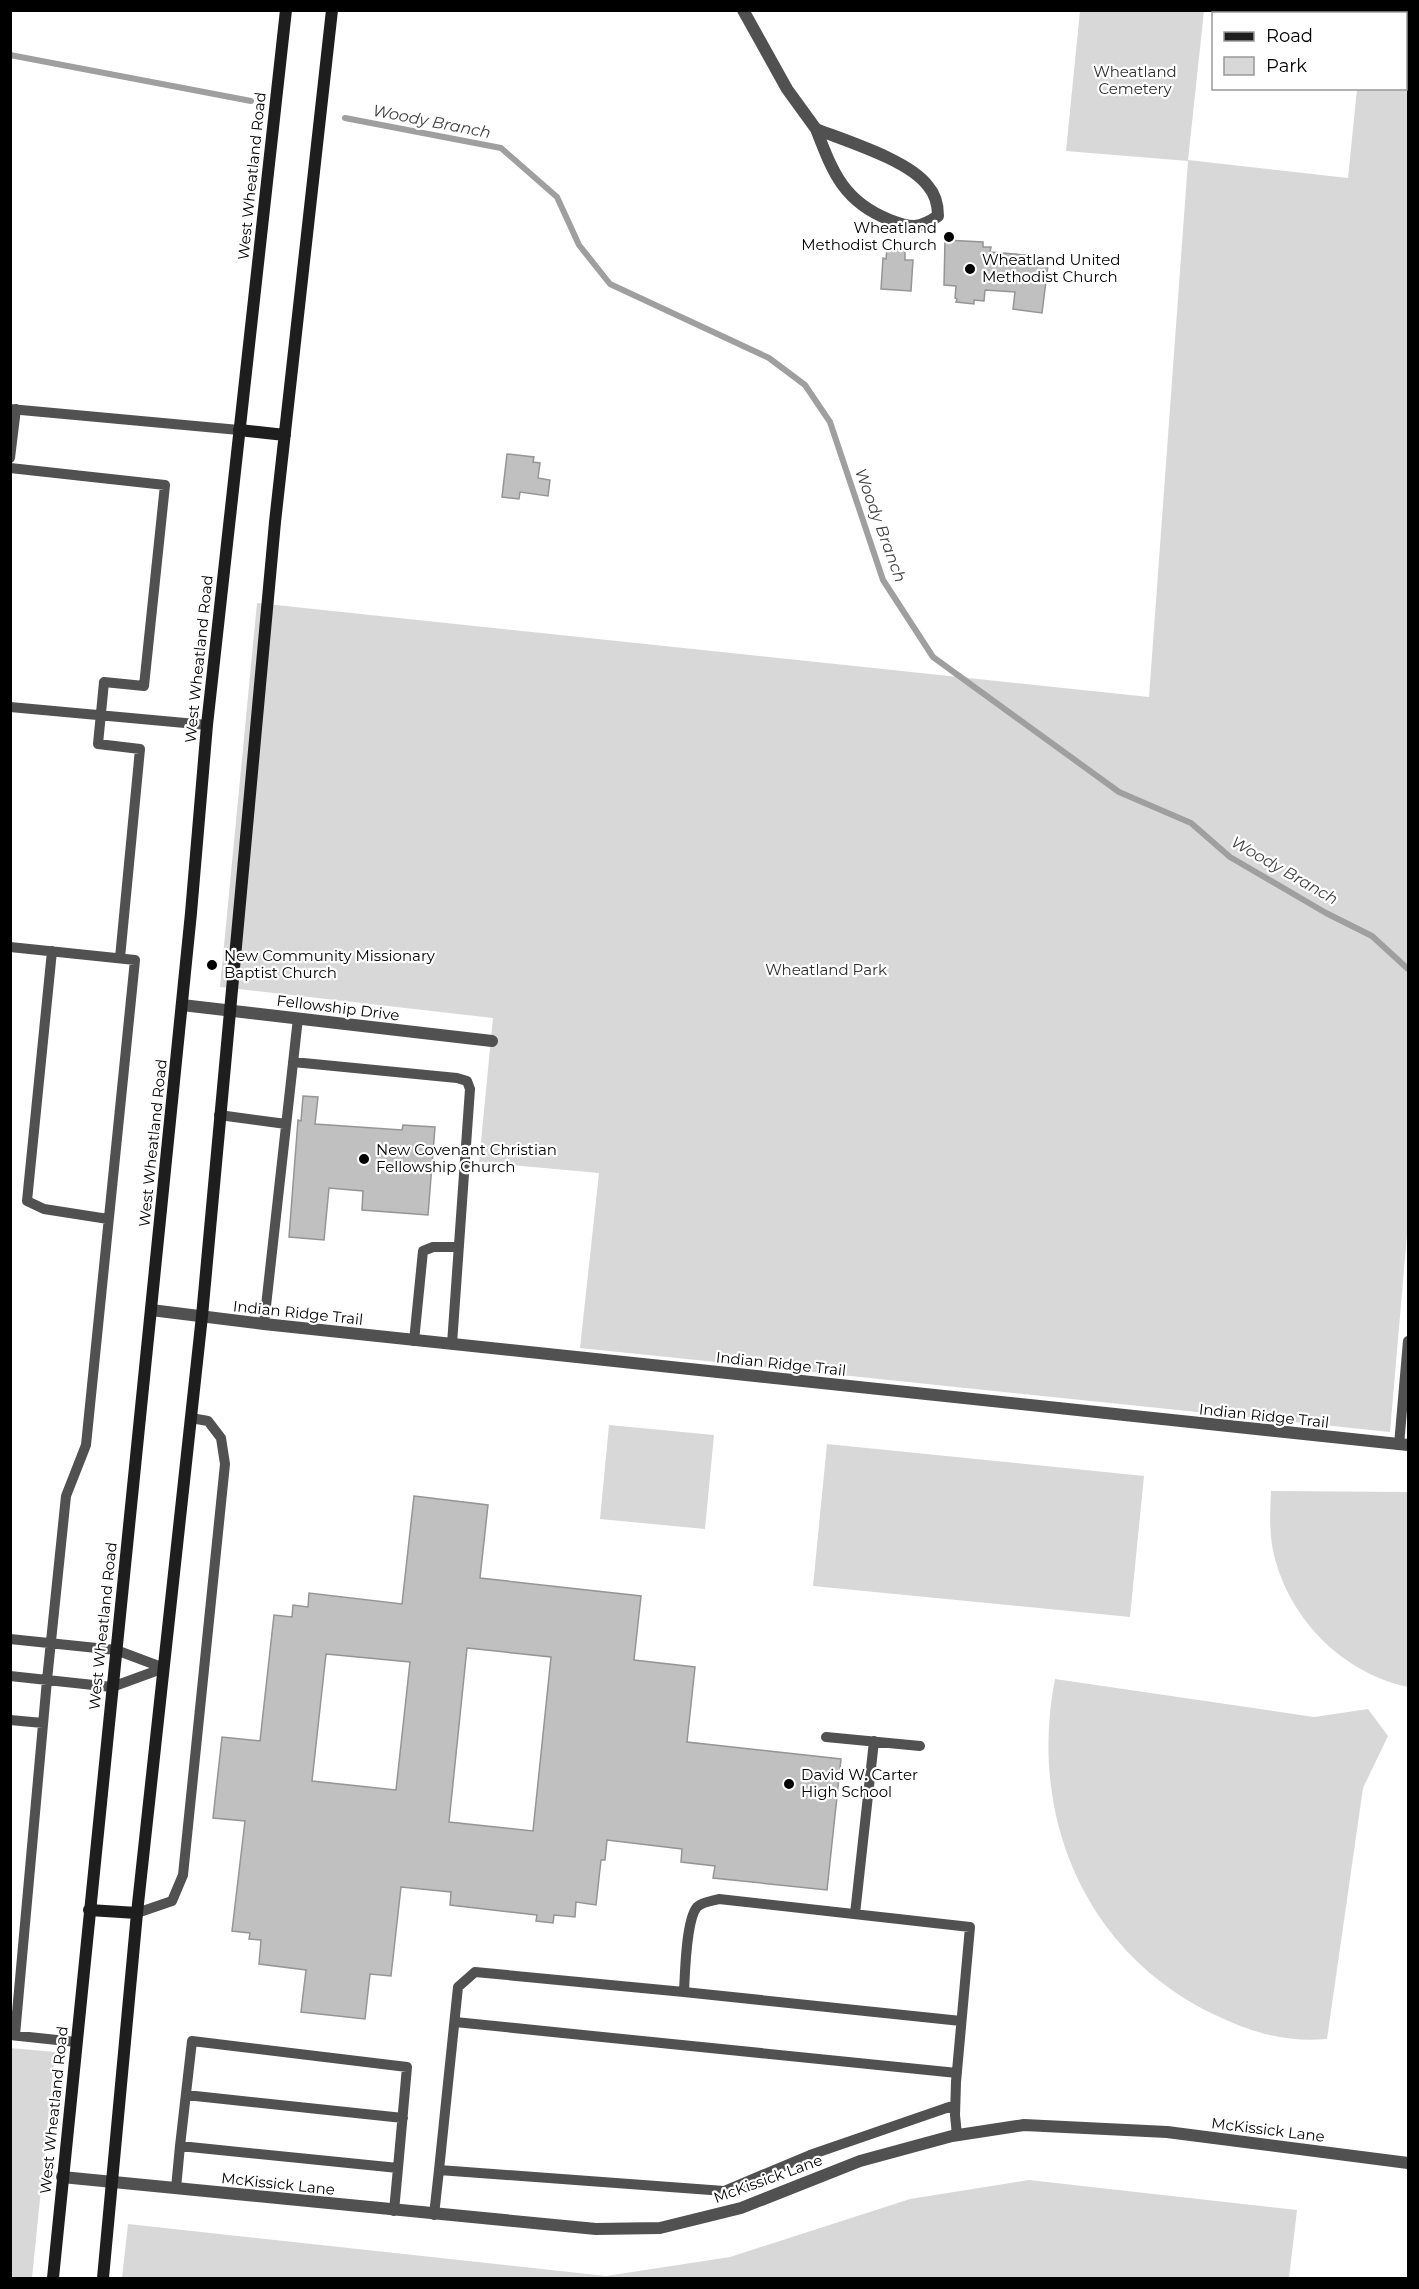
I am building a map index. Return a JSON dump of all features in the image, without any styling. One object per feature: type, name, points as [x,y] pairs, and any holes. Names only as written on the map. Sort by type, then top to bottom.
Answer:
[{"type":"main road","name":"West Wheatland Road","points":[[53,2278],[182,1005],[207,725],[286,10]]},
{"type":"main road","points":[[103,2278],[137,1913],[202,1316],[273,534],[332,10]]},
{"type":"main road","points":[[239,430],[285,435]]},
{"type":"main road","points":[[89,1910],[137,1913]]},
{"type":"street","points":[[743,10],[787,89],[816,129],[830,165],[842,185],[864,208],[900,224],[923,226],[938,216],[938,206],[934,195],[927,184],[915,173],[875,152],[816,129]]},
{"type":"street","name":"Fellowship Drive","points":[[182,1005],[492,1041]]},
{"type":"street","name":"Indian Ridge Trail","points":[[151,1310],[414,1341],[1404,1445]]},
{"type":"street","name":"McKissick Lane","points":[[62,2177],[596,2229],[660,2228],[741,2208],[860,2161],[957,2135],[1024,2125],[1167,2132],[1408,2163]]},
{"type":"lane","points":[[10,458],[13,409],[239,430]]},
{"type":"lane","points":[[10,468],[165,485],[144,686],[104,682],[98,744],[140,749],[120,958]]},
{"type":"lane","points":[[10,707],[207,725]]},
{"type":"lane","points":[[10,947],[135,960],[86,1445],[66,1496],[14,1996],[13,2035],[76,2042]]},
{"type":"lane","points":[[52,951],[27,1201],[44,1209],[108,1219]]},
{"type":"lane","points":[[264,1324],[298,1018]]},
{"type":"lane","points":[[293,1062],[457,1078],[467,1081],[470,1089],[452,1344]]},
{"type":"lane","points":[[219,1115],[286,1124]]},
{"type":"lane","points":[[414,1341],[423,1251],[432,1247],[459,1247]]},
{"type":"lane","points":[[1404,1445],[1408,1341]]},
{"type":"lane","points":[[137,1913],[172,1901],[183,1875],[225,1464],[221,1438],[208,1421],[191,1418]]},
{"type":"lane","points":[[10,1639],[116,1650],[164,1668]]},
{"type":"lane","points":[[10,1676],[112,1687],[164,1668]]},
{"type":"lane","points":[[10,1720],[43,1723]]},
{"type":"lane","points":[[826,1737],[921,1746]]},
{"type":"lane","points":[[855,1914],[874,1741]]},
{"type":"lane","points":[[684,1992],[691,1920],[697,1907],[719,1899],[970,1927],[957,2073],[957,2135]]},
{"type":"lane","points":[[434,2215],[458,1987],[475,1972],[961,2021]]},
{"type":"lane","points":[[455,2022],[748,2054],[957,2073]]},
{"type":"lane","points":[[176,2188],[192,2041],[407,2067],[394,2211]]},
{"type":"lane","points":[[186,2095],[403,2118]]},
{"type":"lane","points":[[439,2170],[724,2192],[810,2155],[956,2105]]},
{"type":"lane","points":[[180,2146],[398,2168]]},
{"type":"green space","name":"Wheatland Park","points":[[1080,11],[1204,11],[1188,160],[1348,178],[1357,90],[1407,90],[1407,12],[1364,12],[1408,11],[1408,1223],[1390,1432],[580,1348],[599,1173],[479,1162],[493,1018],[220,987],[257,603],[1149,697],[1188,161],[1066,151]]},
{"type":"green space","points":[[609,1425],[714,1435],[705,1529],[600,1519]]},
{"type":"green space","points":[[827,1444],[1144,1476],[1130,1617],[813,1586]]},
{"type":"green space","points":[[1271,1491],[1408,1492],[1408,1687],[1362,1670],[1341,1656],[1306,1622],[1282,1579],[1274,1555],[1270,1515]]},
{"type":"green space","points":[[1055,1679],[1314,1717],[1368,1709],[1388,1736],[1363,1788],[1327,2039],[1297,2039],[1268,2035],[1213,2014],[1168,1987],[1131,1955],[1100,1917],[1076,1875],[1059,1829],[1050,1780],[1049,1730]]},
{"type":"green space","points":[[10,2048],[55,2052],[32,2278],[11,2278]]},
{"type":"green space","points":[[1029,2180],[1297,2210],[1289,2278],[122,2278],[128,2224],[606,2276],[730,2257],[910,2199]]},
{"type":"building","points":[[945,240],[983,242],[983,247],[991,247],[990,252],[1049,257],[1042,313],[1013,309],[1015,292],[985,290],[984,301],[974,300],[974,304],[956,302],[956,286],[944,285]]},
{"type":"building","points":[[887,248],[905,250],[905,260],[913,260],[911,291],[881,289],[883,258],[886,259]]},
{"type":"building","points":[[507,454],[534,457],[533,462],[540,463],[538,478],[550,480],[548,496],[520,492],[519,499],[502,497]]},
{"type":"building","name":"New Covenant Christian Fellowship Church","points":[[303,1096],[318,1097],[315,1124],[402,1130],[403,1125],[435,1127],[428,1215],[362,1210],[363,1191],[329,1188],[324,1240],[289,1237],[298,1120],[301,1121]]},
{"type":"building","points":[[414,1496],[488,1505],[480,1578],[641,1596],[634,1660],[695,1667],[687,1742],[841,1759],[827,1890],[713,1878],[715,1866],[681,1862],[682,1849],[607,1840],[605,1860],[601,1860],[596,1905],[576,1902],[575,1917],[554,1915],[553,1923],[536,1921],[537,1915],[450,1905],[451,1892],[401,1887],[391,1976],[370,1974],[365,2019],[301,2012],[306,1970],[259,1964],[261,1940],[249,1939],[250,1933],[232,1931],[245,1821],[213,1818],[222,1737],[260,1741],[274,1615],[292,1617],[293,1605],[308,1607],[309,1593],[402,1604]],"holes":[[[467,1648],[551,1657],[533,1831],[449,1822]],[[326,1654],[410,1662],[396,1790],[312,1781]]]},
{"type":"waterway","name":"Woody Branch","points":[[10,55],[251,101]]},
{"type":"waterway","name":"Woody Branch","points":[[345,118],[501,148],[557,197],[579,245],[610,284],[769,358],[805,385],[830,422],[883,580],[933,657],[1119,792],[1191,823],[1230,857],[1326,913],[1372,936],[1408,969]]},
{"type":"place","name":"Wheatland Methodist Church","points":[[949,237]]},
{"type":"place","name":"Wheatland United Methodist Church","points":[[970,269]]},
{"type":"place","name":"New Community Missionary Baptist Church","points":[[212,965]]},
{"type":"place","name":"New Covenant Christian Fellowship Church","points":[[364,1159]]},
{"type":"place","name":"David W. Carter High School","points":[[789,1784]]},
{"type":"park label","name":"Wheatland Cemetery","points":[[1135,80]]}]
